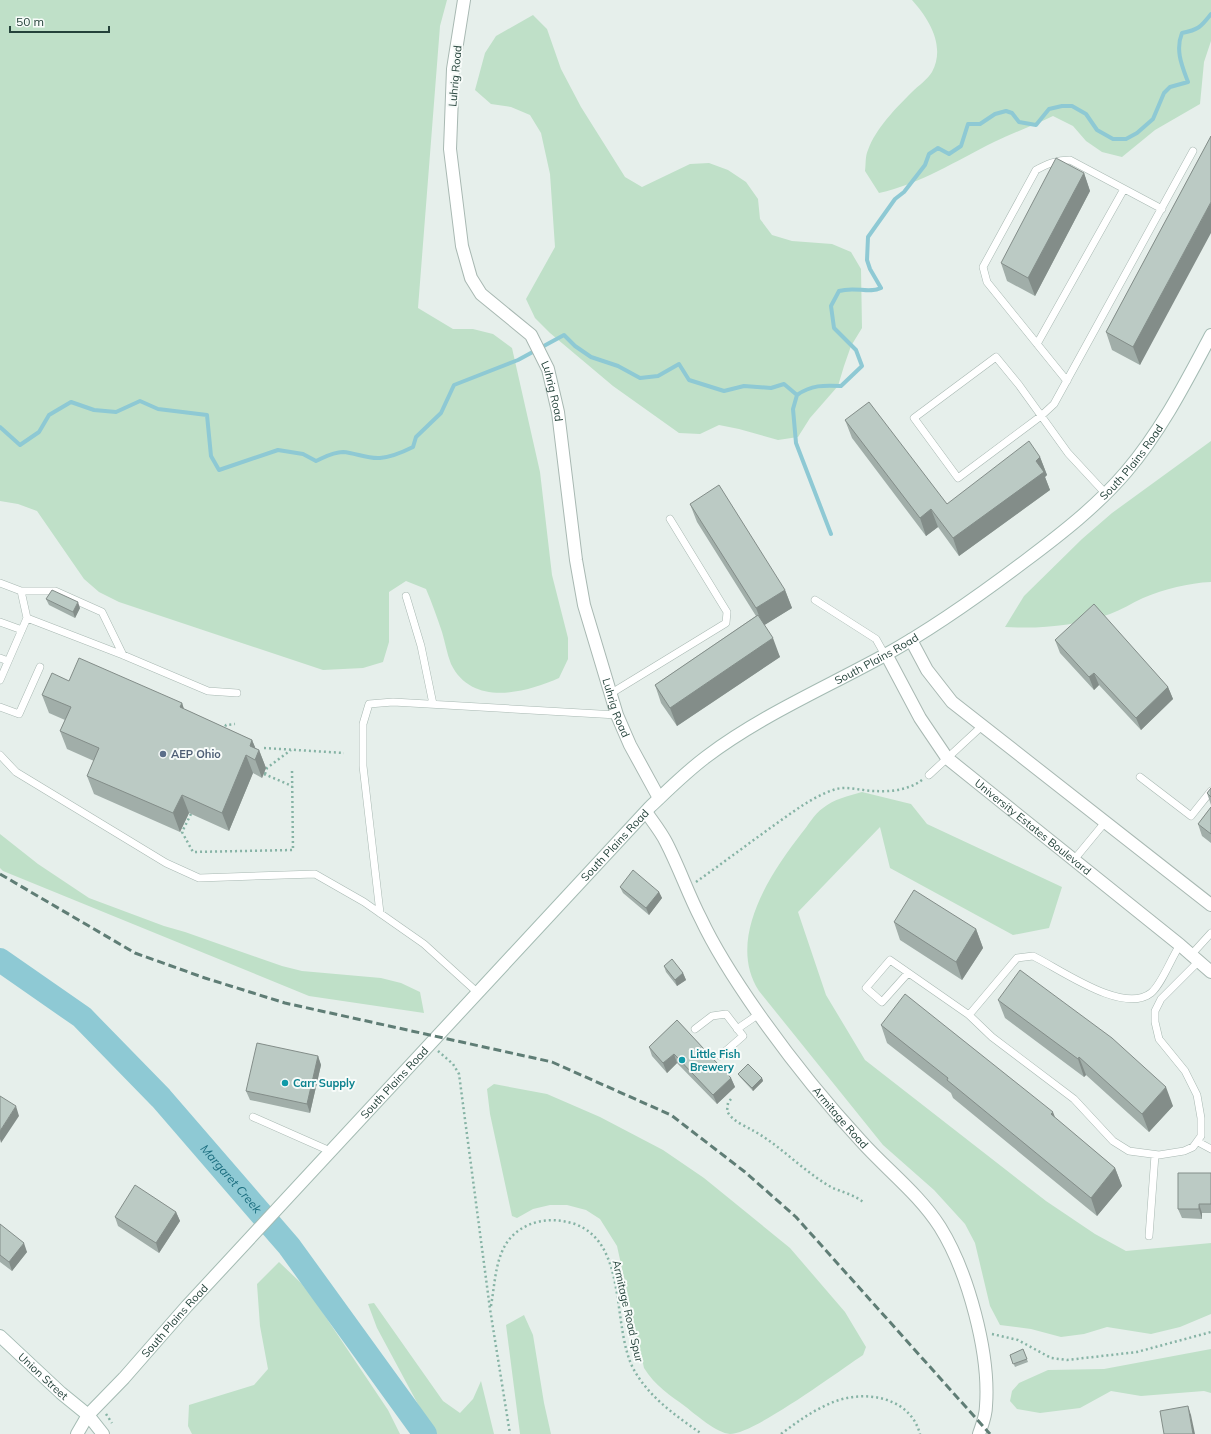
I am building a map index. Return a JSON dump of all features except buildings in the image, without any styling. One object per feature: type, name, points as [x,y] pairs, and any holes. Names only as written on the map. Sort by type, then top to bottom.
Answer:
[{"type":"street","name":"Luhrig Road","points":[[464,0],[453,69],[450,149],[462,246],[471,278],[481,294],[531,335],[548,369],[558,412],[576,560],[584,605],[617,715],[630,745],[659,798]]},
{"type":"street","name":"South Plains Road","points":[[77,1434],[88,1415],[330,1151],[659,798],[707,756],[744,731],[910,640],[988,588],[1058,536],[1106,494],[1142,453],[1173,405],[1211,335]]},
{"type":"street","points":[[910,640],[927,670],[952,702],[1106,821],[1211,905]]},
{"type":"street","name":"University Estates Boulevard","points":[[885,655],[920,718],[947,758],[1073,861],[1180,945],[1211,972]]},
{"type":"street","name":"Armitage Road","points":[[646,812],[665,840],[702,921],[759,1014],[828,1104],[862,1142],[921,1202],[939,1227],[956,1258],[971,1300],[980,1333],[986,1375],[987,1398],[985,1415],[979,1434]]},
{"type":"street","name":"Union Street","points":[[0,1336],[61,1393],[88,1415],[103,1434]]},
{"type":"lane","points":[[1106,494],[1068,453],[1041,416],[996,357],[914,418],[958,478],[1041,416],[1054,404],[1193,151]]},
{"type":"lane","points":[[1067,382],[987,282],[983,268],[1036,170],[1049,163],[1059,160],[1070,160],[1162,209]]},
{"type":"lane","points":[[1037,344],[1124,189]]},
{"type":"lane","points":[[610,694],[726,623],[727,612],[670,519]]},
{"type":"lane","points":[[0,583],[22,591],[55,590],[102,612],[123,655]]},
{"type":"lane","points":[[0,680],[27,618],[22,591]]},
{"type":"lane","points":[[406,596],[421,646],[433,704]]},
{"type":"lane","points":[[815,600],[876,639],[885,655]]},
{"type":"lane","points":[[27,618],[123,655],[208,691],[237,693]]},
{"type":"lane","points":[[0,622],[22,630]]},
{"type":"lane","points":[[0,658],[8,661]]},
{"type":"lane","points":[[0,707],[19,714],[40,667]]},
{"type":"lane","points":[[380,913],[363,766],[363,724],[369,704],[393,702],[617,715]]},
{"type":"lane","points":[[929,775],[982,726]]},
{"type":"lane","points":[[0,755],[16,772],[166,863],[199,878],[315,874],[364,902],[424,944],[478,993]]},
{"type":"lane","points":[[1140,777],[1191,816],[1211,791]]},
{"type":"lane","points":[[1073,861],[1106,821]]},
{"type":"lane","points":[[908,973],[882,1002],[866,988],[890,960],[969,1015],[992,1036],[1074,1099],[1112,1141],[1129,1151],[1155,1155],[1184,1151],[1193,1147],[1198,1142],[1202,1129],[1197,1094],[1185,1071],[1159,1039],[1155,1022],[1155,1011],[1161,999],[1195,959],[1211,933]]},
{"type":"lane","points":[[969,1015],[1017,958],[1022,956],[1033,956],[1114,997],[1136,999],[1143,998],[1152,992],[1180,945]]},
{"type":"lane","points":[[695,1029],[712,1016],[726,1014],[743,1036],[720,1056]]},
{"type":"lane","points":[[737,1028],[759,1014]]},
{"type":"lane","points":[[253,1117],[330,1151]]},
{"type":"lane","points":[[1198,1142],[1211,1149]]},
{"type":"lane","points":[[1149,1236],[1155,1155]]},
{"type":"path","points":[[221,735],[226,725],[235,724]]},
{"type":"path","points":[[264,748],[344,753]]},
{"type":"path","points":[[291,750],[268,768],[264,774],[292,786]]},
{"type":"path","points":[[191,814],[182,832],[193,852],[293,850],[292,770]]},
{"type":"path","points":[[687,889],[768,829],[812,799],[835,789],[846,788],[891,791],[906,788],[920,782],[929,775]]},
{"type":"path","points":[[430,1045],[453,1064],[459,1074],[490,1309],[510,1434]]},
{"type":"path","points":[[731,1099],[728,1103],[727,1111],[732,1118],[775,1145],[815,1177],[842,1192],[860,1199],[864,1203]]},
{"type":"path","name":"Armitage Road Spur","points":[[490,1309],[502,1247],[516,1232],[524,1227],[546,1220],[569,1222],[583,1227],[597,1238],[610,1264],[628,1352],[633,1368],[641,1383],[656,1398],[702,1434]]},
{"type":"path","points":[[980,1333],[997,1334],[1018,1340],[1051,1358],[1067,1360],[1137,1352],[1211,1332]]},
{"type":"path","points":[[781,1434],[801,1418],[832,1402],[869,1397],[884,1398],[906,1409],[912,1416],[920,1434]]},
{"type":"green space","points":[[0,0],[447,0],[440,26],[418,308],[453,329],[473,329],[493,334],[512,348],[540,472],[552,575],[568,638],[568,659],[559,678],[515,692],[500,693],[485,691],[472,686],[460,678],[451,664],[442,632],[426,589],[406,581],[389,592],[389,642],[383,662],[363,668],[323,670],[119,602],[99,592],[84,579],[37,511],[18,504],[0,501]]},
{"type":"green space","points":[[912,0],[1211,0],[1211,41],[1204,62],[1200,104],[1155,130],[1122,157],[1102,152],[1086,141],[1073,126],[1053,116],[994,142],[923,178],[879,193],[865,171],[867,152],[881,126],[912,92],[930,75],[936,62],[937,52],[934,33]]},
{"type":"green space","points":[[533,15],[547,29],[561,69],[581,107],[625,177],[642,187],[690,164],[709,163],[728,170],[746,182],[758,199],[760,219],[772,235],[792,241],[832,244],[851,252],[861,269],[862,328],[851,346],[838,386],[810,418],[798,437],[778,440],[719,425],[700,434],[679,433],[613,386],[550,333],[535,318],[526,299],[555,247],[550,174],[541,133],[530,115],[511,107],[491,104],[475,90],[485,53],[496,36]]},
{"type":"green space","points":[[1211,441],[1211,582],[1185,585],[1160,592],[1143,598],[1110,614],[1071,624],[1032,628],[1005,627],[1024,596],[1082,539],[1112,513]]},
{"type":"green space","points":[[862,792],[911,804],[927,824],[1062,887],[1049,928],[1013,935],[890,868],[880,827],[798,912],[826,995],[865,1060],[1046,1201],[1095,1234],[1126,1251],[1211,1243],[1211,1314],[1180,1327],[1151,1334],[1107,1327],[1084,1334],[1061,1337],[1031,1329],[1000,1325],[990,1306],[975,1243],[965,1224],[934,1190],[883,1145],[759,991],[750,971],[747,951],[750,929],[756,908],[765,888],[789,850],[817,813],[832,802]]},
{"type":"green space","points":[[0,834],[38,864],[89,898],[164,926],[282,966],[302,971],[381,978],[401,983],[420,992],[424,1013],[309,996],[3,871],[0,868]]},
{"type":"green space","points":[[494,1084],[547,1094],[600,1117],[663,1150],[704,1178],[790,1248],[845,1312],[866,1347],[863,1355],[776,1413],[758,1424],[742,1431],[730,1434],[725,1433],[701,1419],[663,1390],[644,1368],[617,1246],[600,1219],[586,1210],[567,1205],[550,1205],[533,1209],[517,1218],[512,1216],[490,1114],[487,1089]]},
{"type":"green space","points":[[279,1262],[301,1283],[315,1301],[388,1410],[400,1434],[192,1434],[188,1426],[189,1405],[254,1385],[268,1369],[260,1326],[257,1284]]},
{"type":"green space","points":[[374,1303],[443,1401],[460,1413],[473,1399],[481,1381],[494,1434],[434,1434],[377,1328],[368,1304]]},
{"type":"green space","points":[[524,1315],[533,1335],[544,1403],[551,1434],[520,1434],[506,1325]]},
{"type":"green space","points":[[1211,1349],[1211,1393],[1204,1391],[1141,1396],[1111,1391],[1080,1408],[1040,1413],[1017,1409],[1010,1401],[1012,1391],[1019,1383],[1048,1370],[1104,1369]]},
{"type":"waterway","points":[[0,427],[20,445],[39,432],[49,415],[71,402],[94,410],[116,412],[140,401],[158,409],[207,415],[211,456],[219,470],[278,450],[303,454],[316,461],[339,452],[371,458],[384,457],[397,454],[413,447],[416,437],[441,413],[454,385],[518,360],[564,335],[575,346],[591,357],[618,366],[640,378],[658,376],[679,364],[689,380],[724,391],[744,386],[771,388],[784,384],[797,395],[813,387],[841,386],[862,366],[856,350],[834,328],[831,306],[839,291],[851,289],[876,290],[881,288],[870,269],[867,260],[868,237],[895,199],[904,192],[925,165],[929,154],[938,148],[949,154],[961,146],[968,124],[980,124],[995,114],[1006,111],[1012,113],[1019,122],[1036,125],[1049,109],[1062,106],[1072,106],[1086,114],[1097,130],[1113,139],[1126,139],[1137,133],[1153,119],[1164,93],[1170,87],[1188,82],[1179,52],[1182,33],[1192,31],[1199,27],[1211,14]]},
{"type":"waterway","points":[[797,395],[793,409],[796,443],[831,534]]},
{"type":"waterway","name":"Margaret Creek","points":[[0,960],[82,1017],[161,1098],[289,1246],[425,1434]]},
{"type":"railway","points":[[0,874],[135,953],[205,978],[285,1003],[552,1062],[671,1115],[745,1172],[796,1217],[990,1434]]},
{"type":"place","name":"AEP Ohio","points":[[163,754]]},
{"type":"place","name":"Little Fish Brewery","points":[[682,1060]]},
{"type":"place","name":"Carr Supply","points":[[285,1083]]}]
